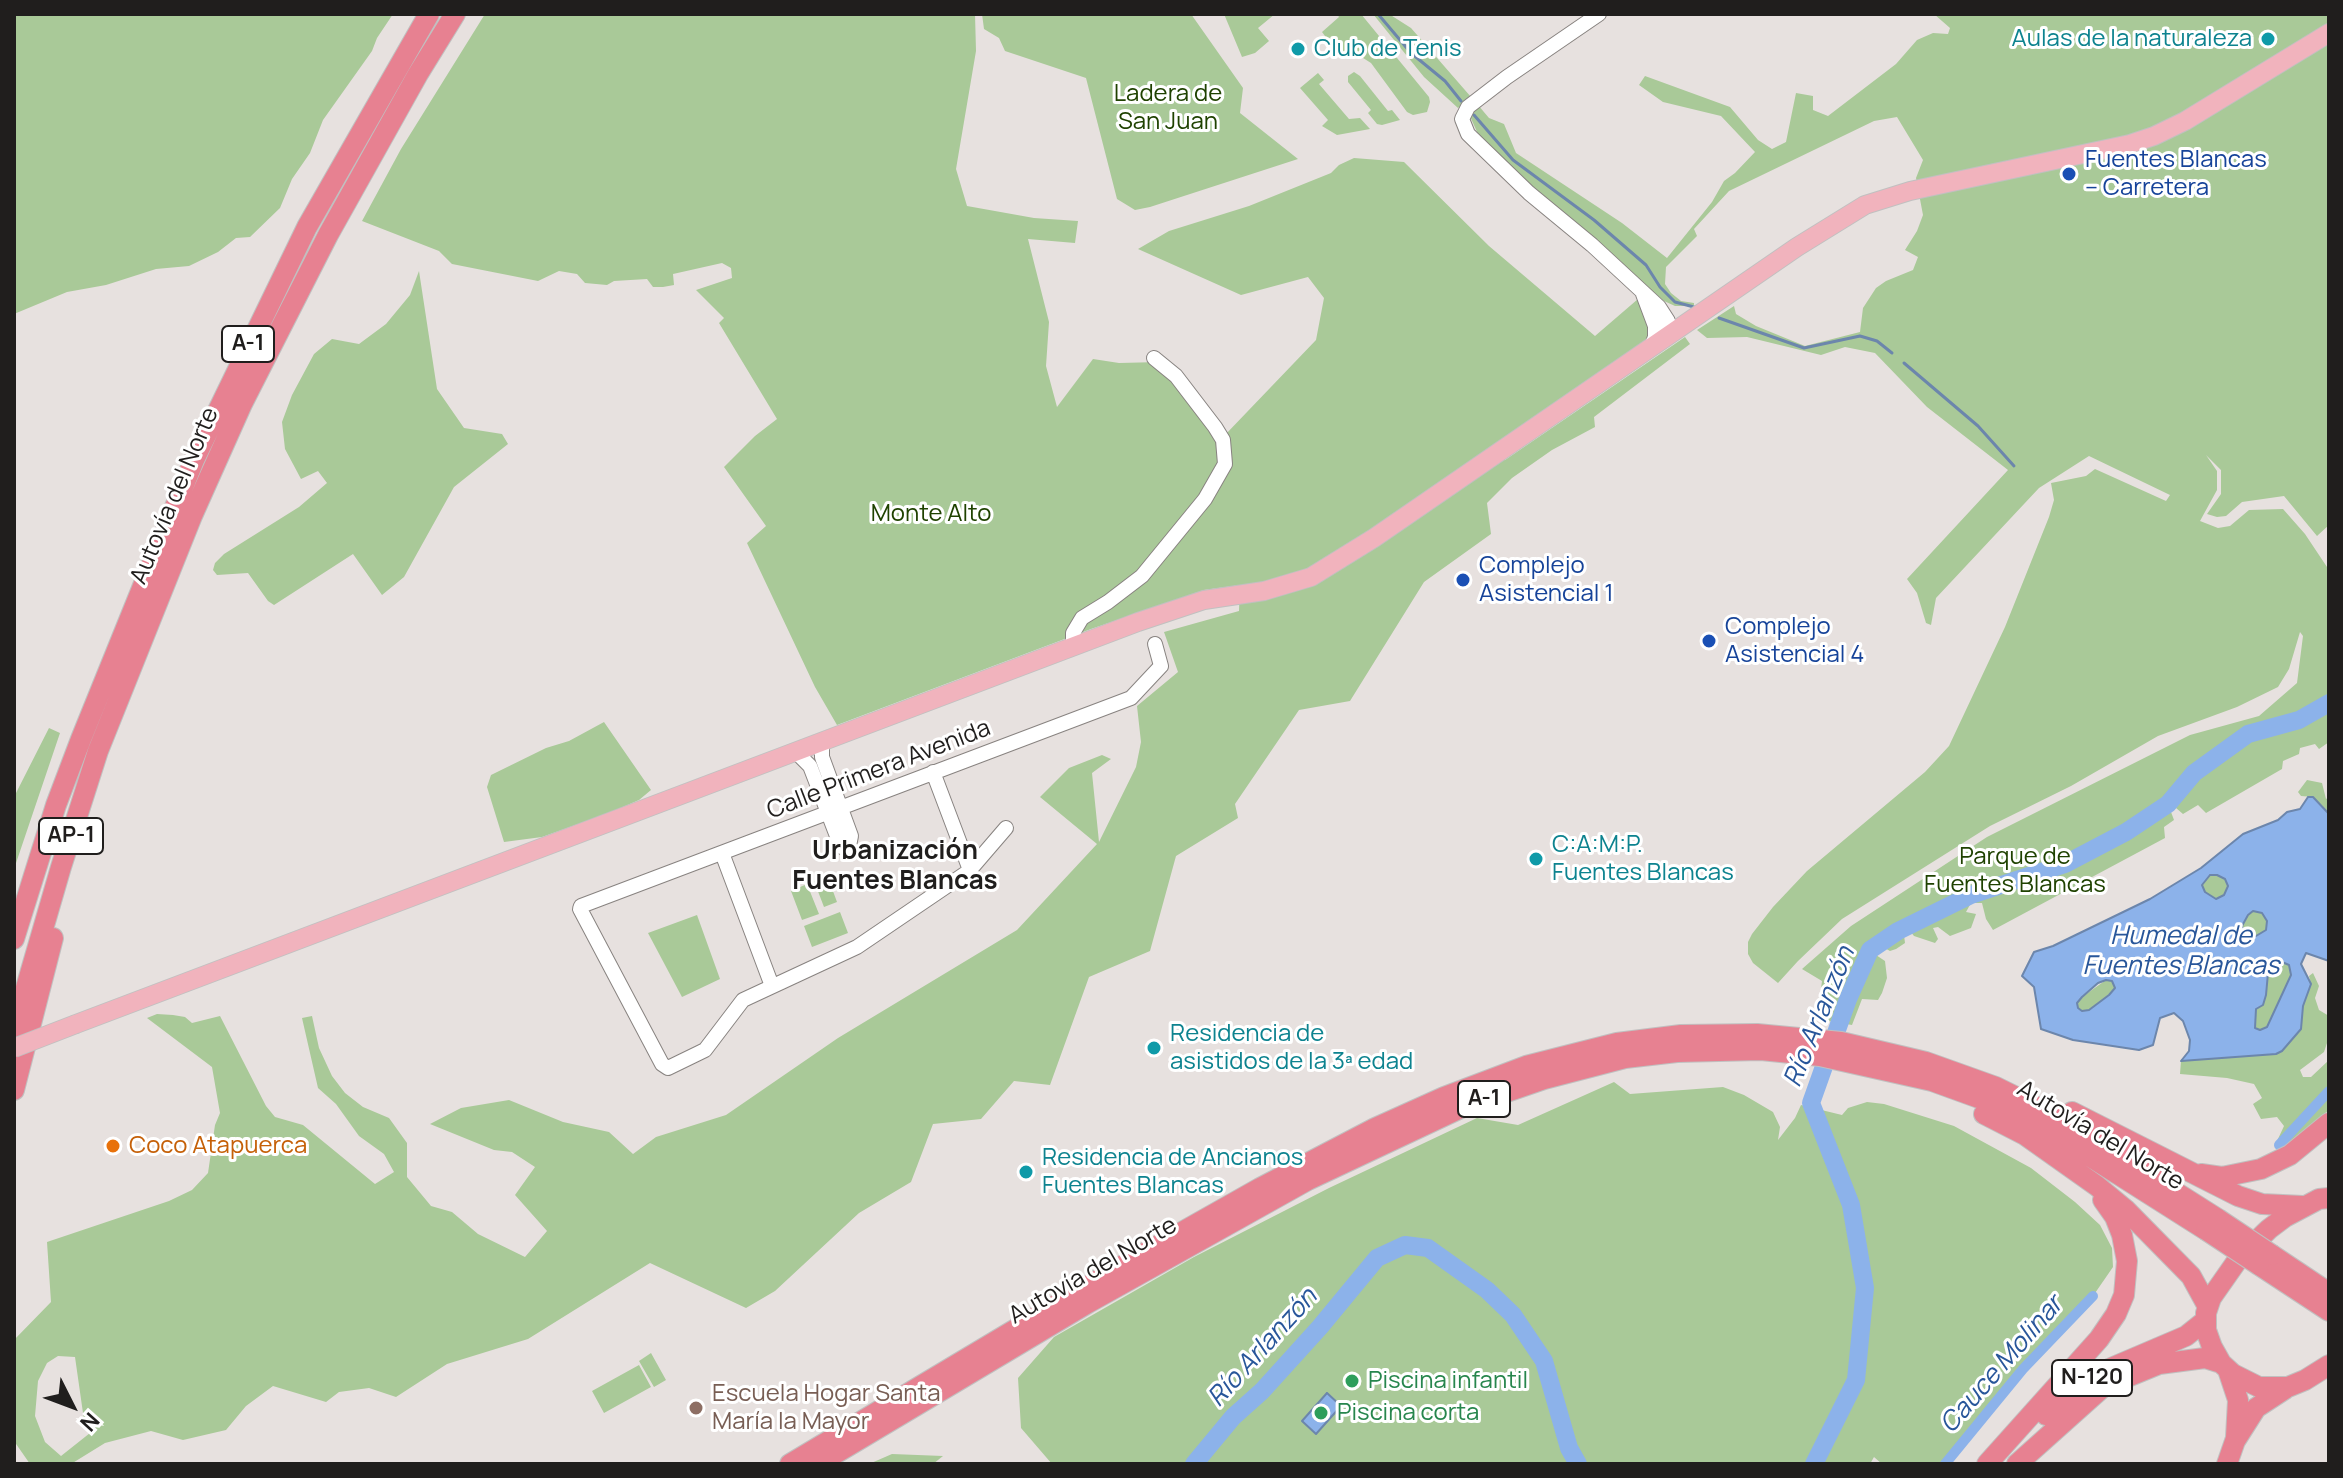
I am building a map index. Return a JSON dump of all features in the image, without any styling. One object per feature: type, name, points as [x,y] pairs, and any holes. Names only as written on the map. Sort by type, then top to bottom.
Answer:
[{"type":"highway","name":"Autovía del Norte","points":[[14,939],[76,752],[194,460],[307,227],[429,14]]},
{"type":"highway","name":"Autovía del Norte","points":[[14,1029],[98,751],[192,516],[256,376],[328,235],[455,14]]},
{"type":"highway","name":"A-1","points":[[14,1090],[71,874],[139,647]]},
{"type":"highway","name":"Autovía del Norte","points":[[837,1434],[1174,1236],[1375,1128],[1444,1097],[1526,1066],[1617,1043],[1681,1035],[1701,1027],[1759,1043]]},
{"type":"highway","points":[[1759,1043],[1843,1036],[1889,1061],[1924,1089],[2025,1135],[2126,1210],[2191,1276],[2207,1314],[2212,1347],[2238,1400],[2235,1441]]},
{"type":"highway","name":"Autovía del Norte","points":[[818,1464],[1194,1242],[1347,1161],[1463,1107],[1583,1067],[1759,1043]]},
{"type":"highway","points":[[1759,1043],[1841,1068],[1889,1061],[1959,1064],[2019,1086],[2249,1201],[2278,1206],[2320,1198]]},
{"type":"highway","name":"Autovía del Norte","points":[[1889,1061],[2017,1115],[2212,1224],[2266,1260],[2329,1311]]},
{"type":"highway","points":[[2181,1169],[2222,1177],[2261,1169],[2290,1155],[2329,1123]]},
{"type":"highway","points":[[1987,1464],[2099,1339],[2116,1314],[2124,1295],[2127,1261],[2122,1235],[2102,1197],[2079,1173]]},
{"type":"highway","name":"N-120","points":[[1995,1464],[2054,1408],[2097,1374],[2186,1336],[2207,1314],[2219,1282],[2247,1249],[2269,1229],[2320,1198]]},
{"type":"highway","name":"Autovía del Norte","points":[[2266,1260],[2329,1293]]},
{"type":"highway","name":"N-120","points":[[2017,1464],[2103,1387],[2159,1364],[2205,1358],[2259,1387],[2297,1384]]},
{"type":"highway","points":[[2227,1464],[2235,1441],[2256,1408],[2329,1365]]},
{"type":"highway","points":[[2297,1384],[2329,1382]]},
{"type":"highway","name":"A-1","points":[[783,1464],[837,1434]]},
{"type":"highway","points":[[790,1464],[837,1434]]},
{"type":"main road","points":[[14,1048],[1073,646],[1204,600],[1264,591],[1319,573],[1487,462],[1662,336],[1865,205],[1910,191],[2130,144],[2154,136],[2185,121],[2329,33]]},
{"type":"street","points":[[1599,14],[1498,84],[1468,107],[1462,119],[1468,134],[1519,183],[1659,307],[1668,321],[1662,336]]},
{"type":"street","points":[[1641,290],[1662,336]]},
{"type":"street","points":[[1659,307],[1680,314],[1706,309]]},
{"type":"street","points":[[1073,646],[1073,633],[1082,618],[1142,576],[1205,499],[1225,464],[1223,440],[1215,427],[1176,376],[1154,358]]},
{"type":"street","name":"Calle Primera Avenida","points":[[772,986],[743,1000],[705,1050],[668,1068],[663,1067],[580,908],[1131,698],[1161,666],[1155,644]]},
{"type":"street","points":[[822,742],[822,757],[834,810]]},
{"type":"street","points":[[796,752],[810,766],[834,810]]},
{"type":"street","points":[[933,772],[970,870]]},
{"type":"street","points":[[722,853],[772,986],[863,943],[970,870],[1006,828]]},
{"type":"green space","points":[[14,14],[393,14],[372,51],[323,120],[310,153],[292,179],[280,208],[250,237],[236,238],[218,252],[189,266],[156,269],[106,285],[67,292],[14,314]]},
{"type":"green space","name":"Monte Alto","points":[[485,14],[975,14],[976,51],[956,169],[967,206],[1034,218],[1078,221],[1075,243],[1028,239],[1049,322],[1046,366],[1057,407],[1093,359],[1119,363],[1160,362],[1224,436],[1316,340],[1324,298],[1308,277],[1241,295],[1138,249],[1169,231],[1249,206],[1331,173],[1354,158],[1404,162],[1489,246],[1595,336],[1638,299],[1650,330],[1646,341],[1496,448],[1505,460],[1685,337],[1690,344],[1594,417],[1595,427],[1552,450],[1512,478],[1487,503],[1491,534],[1424,582],[1350,701],[1299,710],[1235,804],[1238,818],[1176,856],[1150,951],[1089,977],[1050,1085],[1014,1081],[981,1119],[933,1124],[911,1182],[859,1213],[775,1291],[746,1308],[650,1263],[528,1339],[447,1364],[396,1397],[369,1388],[339,1392],[326,1402],[273,1386],[246,1406],[226,1430],[183,1440],[151,1431],[105,1443],[71,1464],[30,1464],[14,1441],[14,1340],[51,1302],[47,1242],[169,1201],[192,1190],[208,1173],[215,1125],[220,1113],[212,1067],[147,1018],[157,1014],[173,1015],[185,1017],[192,1023],[220,1016],[266,1106],[275,1117],[303,1125],[375,1184],[394,1172],[384,1154],[359,1136],[336,1104],[318,1088],[302,1018],[312,1016],[319,1048],[332,1076],[345,1093],[363,1107],[389,1118],[407,1143],[407,1177],[431,1206],[452,1212],[478,1234],[525,1257],[547,1231],[515,1195],[535,1167],[512,1152],[494,1150],[430,1124],[461,1108],[509,1100],[563,1122],[609,1132],[633,1154],[656,1137],[726,1115],[838,1038],[1017,930],[1097,844],[1040,797],[1069,768],[1102,755],[1111,759],[1092,773],[1099,842],[1136,767],[1141,742],[1137,706],[1178,672],[1164,632],[1239,611],[1240,585],[1204,590],[1091,629],[837,725],[815,687],[747,543],[766,526],[724,467],[777,419],[719,323],[724,318],[696,290],[732,278],[731,268],[722,263],[673,274],[674,285],[653,287],[647,279],[614,281],[607,285],[585,283],[577,274],[559,271],[538,281],[452,264],[439,251],[362,221],[401,149]],"holes":[[[58,1356],[75,1357],[84,1420],[90,1433],[61,1456],[45,1442],[35,1416],[38,1381],[47,1363]]]},
{"type":"green space","name":"Ladera de San Juan","points":[[982,14],[1191,14],[1243,88],[1240,113],[1298,159],[1135,210],[1117,199],[1086,78],[1005,51],[999,38],[984,29]]},
{"type":"green space","points":[[1224,14],[1275,14],[1258,28],[1269,41],[1255,53],[1242,57]]},
{"type":"green space","points":[[1337,14],[1361,14],[1429,97],[1427,112],[1413,115],[1407,112],[1371,63],[1352,51],[1340,56],[1327,42],[1322,32],[1339,17]]},
{"type":"green space","points":[[1373,14],[1389,14],[1411,28],[1471,97],[1458,108],[1424,77]]},
{"type":"green space","name":"Parque de Fuentes Blancas","points":[[1934,14],[2329,14],[2329,525],[2317,536],[2284,496],[2242,502],[2226,516],[2207,514],[2221,494],[2221,470],[2206,455],[2217,471],[2217,490],[2200,521],[2218,528],[2230,526],[2249,510],[2283,509],[2305,534],[2329,570],[2329,742],[2319,749],[2315,744],[2300,748],[2299,754],[2283,761],[2282,769],[2206,813],[2198,805],[2183,814],[2176,808],[2171,812],[2174,820],[2164,827],[2165,838],[1993,930],[1982,903],[1971,903],[1966,912],[1976,914],[1971,928],[1950,936],[1938,927],[1933,928],[1938,939],[1935,943],[1914,936],[1910,931],[1904,935],[1905,943],[1896,949],[1890,951],[1881,946],[1876,955],[1885,961],[1887,978],[1882,993],[1878,1000],[1862,999],[1852,1025],[1817,1019],[1822,981],[1802,969],[1851,926],[1987,837],[2190,735],[2259,716],[2297,683],[2303,636],[2300,632],[2289,669],[2278,687],[2237,707],[2158,736],[2071,786],[1990,826],[1842,919],[1778,983],[1753,963],[1748,954],[1752,934],[1807,871],[1925,772],[1949,746],[2005,627],[2049,517],[2054,500],[2051,483],[2086,476],[2095,469],[2166,501],[2170,495],[2089,456],[2039,488],[1936,598],[1931,625],[1926,623],[1917,593],[1907,579],[2008,470],[1927,407],[1875,353],[1845,347],[1821,355],[1747,337],[1707,338],[1697,330],[1734,306],[1736,314],[1756,326],[1805,346],[1860,332],[1863,308],[1876,288],[1913,270],[1918,257],[1905,250],[1923,215],[1916,178],[1923,160],[1897,117],[1874,121],[1729,191],[1694,229],[1697,236],[1666,267],[1665,284],[1671,293],[1681,301],[1694,303],[1675,306],[1664,301],[1539,194],[1478,134],[1469,114],[1478,105],[1489,118],[1504,124],[1516,153],[1622,223],[1667,258],[1712,202],[1724,181],[1755,152],[1721,116],[1663,102],[1639,85],[1645,76],[1730,107],[1758,140],[1772,149],[1786,142],[1796,93],[1813,96],[1813,110],[1828,116],[1896,64],[1917,40],[1933,33],[1948,34],[1950,28]]},
{"type":"green space","points":[[1354,72],[1388,111],[1392,110],[1400,120],[1377,124],[1368,113],[1371,110],[1348,82],[1348,76]]},
{"type":"green space","points":[[1318,73],[1324,80],[1319,84],[1349,119],[1360,118],[1370,129],[1337,135],[1322,126],[1328,120],[1300,88]]},
{"type":"green space","points":[[419,271],[437,389],[464,428],[502,434],[508,444],[454,487],[404,577],[382,595],[353,554],[274,605],[248,573],[217,575],[213,570],[215,563],[224,554],[299,507],[327,483],[318,471],[301,479],[285,449],[282,422],[292,395],[314,354],[332,339],[359,344],[386,324],[410,295]]},
{"type":"green space","points":[[604,722],[651,790],[639,800],[609,813],[542,837],[504,842],[487,787],[491,775]]},
{"type":"green space","points":[[49,728],[60,733],[14,869],[14,797]]},
{"type":"green space","points":[[2307,780],[2322,783],[2326,799],[2329,797],[2329,814],[2313,797],[2301,796],[2298,792]]},
{"type":"green space","points":[[2215,874],[2226,881],[2227,886],[2220,897],[2215,898],[2204,891],[2203,886],[2210,875]]},
{"type":"green space","points":[[827,875],[837,902],[824,907],[814,881]]},
{"type":"green space","points":[[807,884],[819,914],[802,920],[791,891]]},
{"type":"green space","points":[[2253,911],[2262,913],[2267,921],[2266,930],[2256,936],[2245,934],[2242,926]]},
{"type":"green space","points":[[840,912],[848,933],[812,947],[804,926]]},
{"type":"green space","points":[[697,915],[720,979],[682,997],[648,933]]},
{"type":"green space","points":[[2282,962],[2289,964],[2291,975],[2267,1028],[2255,1028],[2256,1009],[2268,973]]},
{"type":"green space","points":[[2313,973],[2319,986],[2315,998],[2319,1010],[2329,1016],[2329,1037],[2324,1052],[2300,1070],[2303,1077],[2311,1077],[2329,1060],[2329,1110],[2287,1145],[2278,1139],[2284,1126],[2277,1117],[2261,1119],[2253,1104],[2262,1098],[2254,1084],[2180,1074],[2181,1061],[2282,1051],[2301,1029],[2303,1006],[2311,984],[2309,976]]},
{"type":"green space","points":[[2106,980],[2112,981],[2115,988],[2109,995],[2089,1010],[2078,1008],[2077,1003],[2082,997]]},
{"type":"green space","points":[[1614,1082],[1630,1094],[1723,1087],[1773,1112],[1780,1127],[1778,1140],[1801,1105],[1842,1115],[1848,1108],[1867,1102],[1884,1104],[1954,1126],[2031,1168],[2075,1202],[2100,1225],[2112,1248],[2113,1267],[2093,1296],[2023,1369],[1945,1464],[1882,1464],[1874,1457],[1870,1464],[1052,1464],[1021,1428],[1018,1378],[1054,1337],[1194,1257],[1329,1188],[1477,1118],[1518,1125]]},
{"type":"green space","points":[[651,1353],[666,1380],[654,1387],[639,1361]]},
{"type":"green space","points":[[639,1365],[651,1387],[604,1413],[592,1391]]},
{"type":"green space","points":[[892,1454],[943,1456],[933,1464],[869,1464]]},
{"type":"water","name":"Humedal de Fuentes Blancas","points":[[2308,797],[2313,797],[2329,814],[2329,961],[2306,953],[2301,964],[2311,984],[2303,1006],[2301,1029],[2282,1051],[2181,1061],[2189,1051],[2190,1040],[2183,1021],[2174,1013],[2160,1018],[2153,1045],[2139,1050],[2073,1040],[2041,1029],[2034,987],[2022,976],[2034,952],[2053,946],[2150,899],[2201,868],[2243,834],[2278,820],[2287,812],[2300,809]],"holes":[[[2210,875],[2217,875],[2225,879],[2228,886],[2224,895],[2216,899],[2205,892],[2202,885]],[[2253,911],[2262,913],[2267,921],[2266,930],[2256,936],[2245,934],[2242,926]],[[2282,962],[2289,965],[2291,975],[2267,1027],[2260,1030],[2255,1028],[2256,1009],[2263,1005],[2268,973]],[[2112,981],[2115,988],[2089,1010],[2082,1011],[2077,1003],[2098,983]]]},
{"type":"water","name":"Piscina corta","points":[[1327,1393],[1341,1406],[1316,1434],[1302,1421]]},
{"type":"waterway","points":[[1378,14],[1411,53],[1445,81],[1461,101]]},
{"type":"waterway","points":[[1474,115],[1513,160],[1594,220],[1646,265],[1660,287],[1675,302],[1694,307]]},
{"type":"waterway","points":[[1719,318],[1804,348],[1860,336],[1877,341],[1892,353]]},
{"type":"waterway","points":[[1904,363],[1978,426],[2014,466]]},
{"type":"waterway","name":"Río Arlanzón","points":[[1814,1464],[1856,1380],[1865,1288],[1851,1205],[1811,1103],[1848,999],[1870,950],[1898,931],[1971,895],[2065,864],[2126,832],[2168,804],[2194,773],[2248,734],[2299,720],[2329,703]]},
{"type":"waterway","name":"Cauce Molinar","points":[[2279,1145],[2329,1091]]},
{"type":"waterway","name":"Río Arlanzón","points":[[1194,1464],[1233,1417],[1262,1391],[1320,1327],[1377,1258],[1405,1245],[1428,1248],[1487,1290],[1513,1315],[1544,1361],[1569,1448],[1578,1464]]},
{"type":"waterway","name":"Cauce Molinar","points":[[1945,1464],[2023,1369],[2093,1296]]},
{"type":"place","name":"Aulas de la naturaleza","points":[[2268,39]]},
{"type":"place","name":"Club de Tenis","points":[[1298,49]]},
{"type":"place","name":"Fuentes Blancas – Carretera","points":[[2069,174]]},
{"type":"place","name":"Complejo Asistencial 1","points":[[1463,580]]},
{"type":"place","name":"Complejo Asistencial 4","points":[[1709,641]]},
{"type":"place","name":"C:A:M:P. Fuentes Blancas","points":[[1536,859]]},
{"type":"place","name":"Residencia de asistidos de la 3ª edad","points":[[1154,1048]]},
{"type":"place","name":"Coco Atapuerca","points":[[113,1146]]},
{"type":"place","name":"Residencia de Ancianos Fuentes Blancas","points":[[1026,1172]]},
{"type":"place","name":"Piscina infantil","points":[[1352,1381]]},
{"type":"place","name":"Escuela Hogar Santa María la Mayor","points":[[696,1408]]},
{"type":"place","name":"Piscina corta","points":[[1321,1413]]},
{"type":"district","name":"Urbanización Fuentes Blancas","points":[[895,867]]}]
